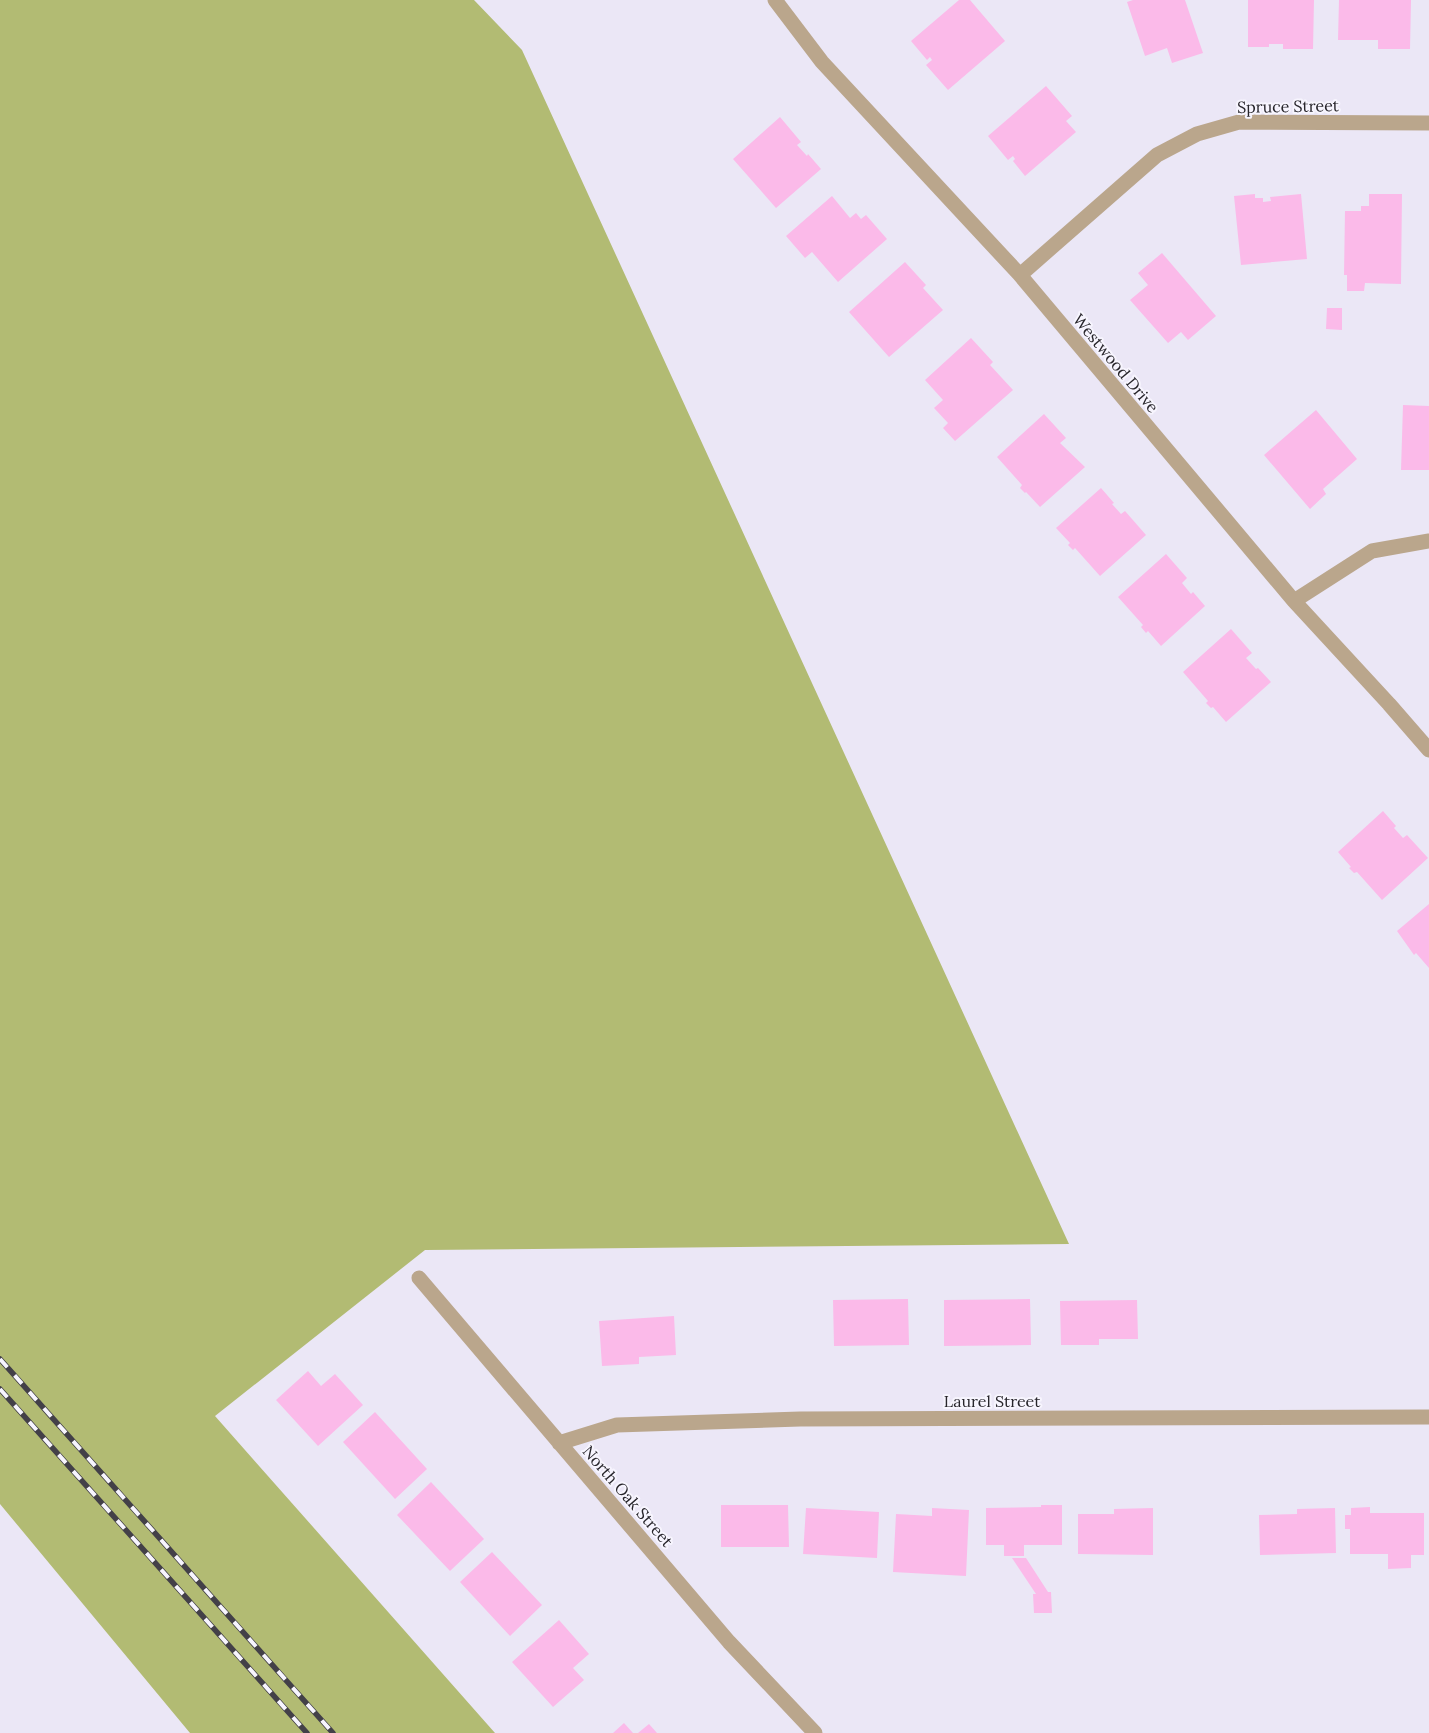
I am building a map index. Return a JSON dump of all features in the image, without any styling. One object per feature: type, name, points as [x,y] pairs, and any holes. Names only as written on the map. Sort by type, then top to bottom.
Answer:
[{"type":"street","name":"Westwood Drive","points":[[775,0],[822,62],[1020,275],[1294,601],[1429,750]]},
{"type":"street","name":"Spruce Street","points":[[1020,275],[1157,155],[1197,134],[1239,122],[1429,123]]},
{"type":"street","points":[[1294,601],[1372,551],[1429,540]]},
{"type":"street","name":"North Oak Street","points":[[419,1278],[729,1642],[815,1733]]},
{"type":"street","name":"Laurel Street","points":[[559,1443],[599,1429],[617,1425],[790,1419],[1429,1417]]},
{"type":"green space","points":[[0,0],[474,0],[522,50],[1069,1244],[425,1250],[215,1416],[495,1733],[190,1733],[0,1504]]},
{"type":"building","points":[[959,0],[970,0],[1005,41],[948,90],[926,65],[932,60],[930,57],[927,60],[911,41]]},
{"type":"building","points":[[1133,0],[1185,0],[1203,53],[1172,63],[1167,48],[1145,56],[1127,2]]},
{"type":"building","points":[[1248,0],[1314,0],[1313,49],[1283,49],[1283,44],[1269,44],[1269,47],[1248,47]]},
{"type":"building","points":[[1339,0],[1411,0],[1410,49],[1378,49],[1378,40],[1338,40]]},
{"type":"building","points":[[1046,86],[1072,116],[1066,121],[1076,132],[1025,176],[1013,161],[1015,159],[1013,156],[1008,160],[988,136]]},
{"type":"building","points":[[780,117],[801,142],[797,145],[821,169],[776,208],[733,159]]},
{"type":"building","points":[[1255,194],[1255,198],[1263,198],[1263,202],[1271,201],[1270,197],[1301,194],[1307,259],[1241,265],[1234,196]]},
{"type":"building","points":[[1369,194],[1402,194],[1401,284],[1365,283],[1364,291],[1347,291],[1347,275],[1344,275],[1345,211],[1361,211],[1361,206],[1369,206]]},
{"type":"building","points":[[832,196],[850,218],[856,213],[861,219],[866,215],[887,239],[838,282],[812,252],[805,258],[786,236]]},
{"type":"building","points":[[1162,253],[1216,316],[1188,340],[1181,332],[1168,343],[1130,300],[1148,285],[1138,273]]},
{"type":"building","points":[[905,262],[926,285],[923,288],[943,310],[889,357],[849,312]]},
{"type":"building","points":[[1327,308],[1342,308],[1342,330],[1326,329]]},
{"type":"building","points":[[971,338],[993,362],[990,365],[1013,390],[955,441],[943,428],[948,423],[934,408],[943,400],[925,380]]},
{"type":"building","points":[[1403,405],[1429,406],[1429,470],[1401,470]]},
{"type":"building","points":[[1316,410],[1357,459],[1323,489],[1326,494],[1310,509],[1264,455]]},
{"type":"building","points":[[1044,414],[1066,438],[1060,443],[1085,467],[1040,507],[1020,488],[1022,485],[997,457]]},
{"type":"building","points":[[1101,488],[1121,514],[1125,511],[1146,535],[1100,576],[1075,548],[1073,550],[1068,545],[1070,543],[1056,528]]},
{"type":"building","points":[[1166,554],[1187,578],[1182,583],[1205,606],[1161,646],[1148,631],[1146,633],[1141,627],[1143,625],[1118,597]]},
{"type":"building","points":[[1231,629],[1252,653],[1246,658],[1271,682],[1226,722],[1213,707],[1211,708],[1206,703],[1208,701],[1183,672]]},
{"type":"building","points":[[1383,811],[1396,826],[1394,828],[1403,838],[1407,835],[1428,858],[1382,900],[1357,872],[1354,873],[1349,868],[1351,867],[1338,852]]},
{"type":"building","points":[[1429,904],[1429,968],[1416,953],[1414,955],[1397,931]]},
{"type":"building","points":[[908,1299],[909,1345],[834,1346],[833,1300]]},
{"type":"building","points":[[1030,1299],[1031,1345],[944,1346],[944,1300]]},
{"type":"building","points":[[1137,1300],[1138,1339],[1099,1339],[1099,1345],[1061,1345],[1060,1301]]},
{"type":"building","points":[[674,1316],[676,1355],[639,1357],[639,1364],[602,1366],[599,1321]]},
{"type":"building","points":[[308,1371],[321,1386],[335,1374],[363,1405],[318,1446],[276,1400]]},
{"type":"building","points":[[375,1412],[427,1469],[395,1499],[343,1442]]},
{"type":"building","points":[[431,1482],[484,1539],[450,1571],[397,1515]]},
{"type":"building","points":[[721,1505],[788,1505],[789,1547],[721,1547]]},
{"type":"building","points":[[1041,1505],[1062,1505],[1062,1545],[1024,1545],[1024,1556],[1004,1556],[1004,1545],[986,1545],[986,1508],[1041,1507]]},
{"type":"building","points":[[1370,1507],[1370,1513],[1424,1513],[1424,1555],[1411,1555],[1411,1568],[1388,1569],[1388,1554],[1350,1554],[1350,1529],[1345,1529],[1345,1515],[1351,1515],[1351,1508]]},
{"type":"building","points":[[806,1508],[879,1512],[877,1558],[803,1554]]},
{"type":"building","points":[[932,1508],[969,1510],[966,1576],[893,1572],[896,1514],[932,1516]]},
{"type":"building","points":[[1153,1508],[1153,1555],[1078,1554],[1078,1514],[1114,1514],[1114,1509]]},
{"type":"building","points":[[1335,1508],[1336,1553],[1260,1555],[1259,1515],[1297,1514],[1297,1509]]},
{"type":"building","points":[[492,1552],[542,1605],[510,1636],[460,1582]]},
{"type":"building","points":[[1012,1558],[1026,1558],[1048,1592],[1051,1592],[1052,1613],[1034,1613],[1033,1594],[1036,1594]]},
{"type":"building","points":[[559,1620],[589,1654],[573,1668],[584,1680],[553,1707],[512,1662]]},
{"type":"building","points":[[624,1723],[633,1733],[613,1733]]},
{"type":"building","points":[[649,1724],[657,1733],[638,1733]]},
{"type":"railway","points":[[0,1359],[333,1733]]},
{"type":"railway","points":[[0,1389],[307,1733]]}]
